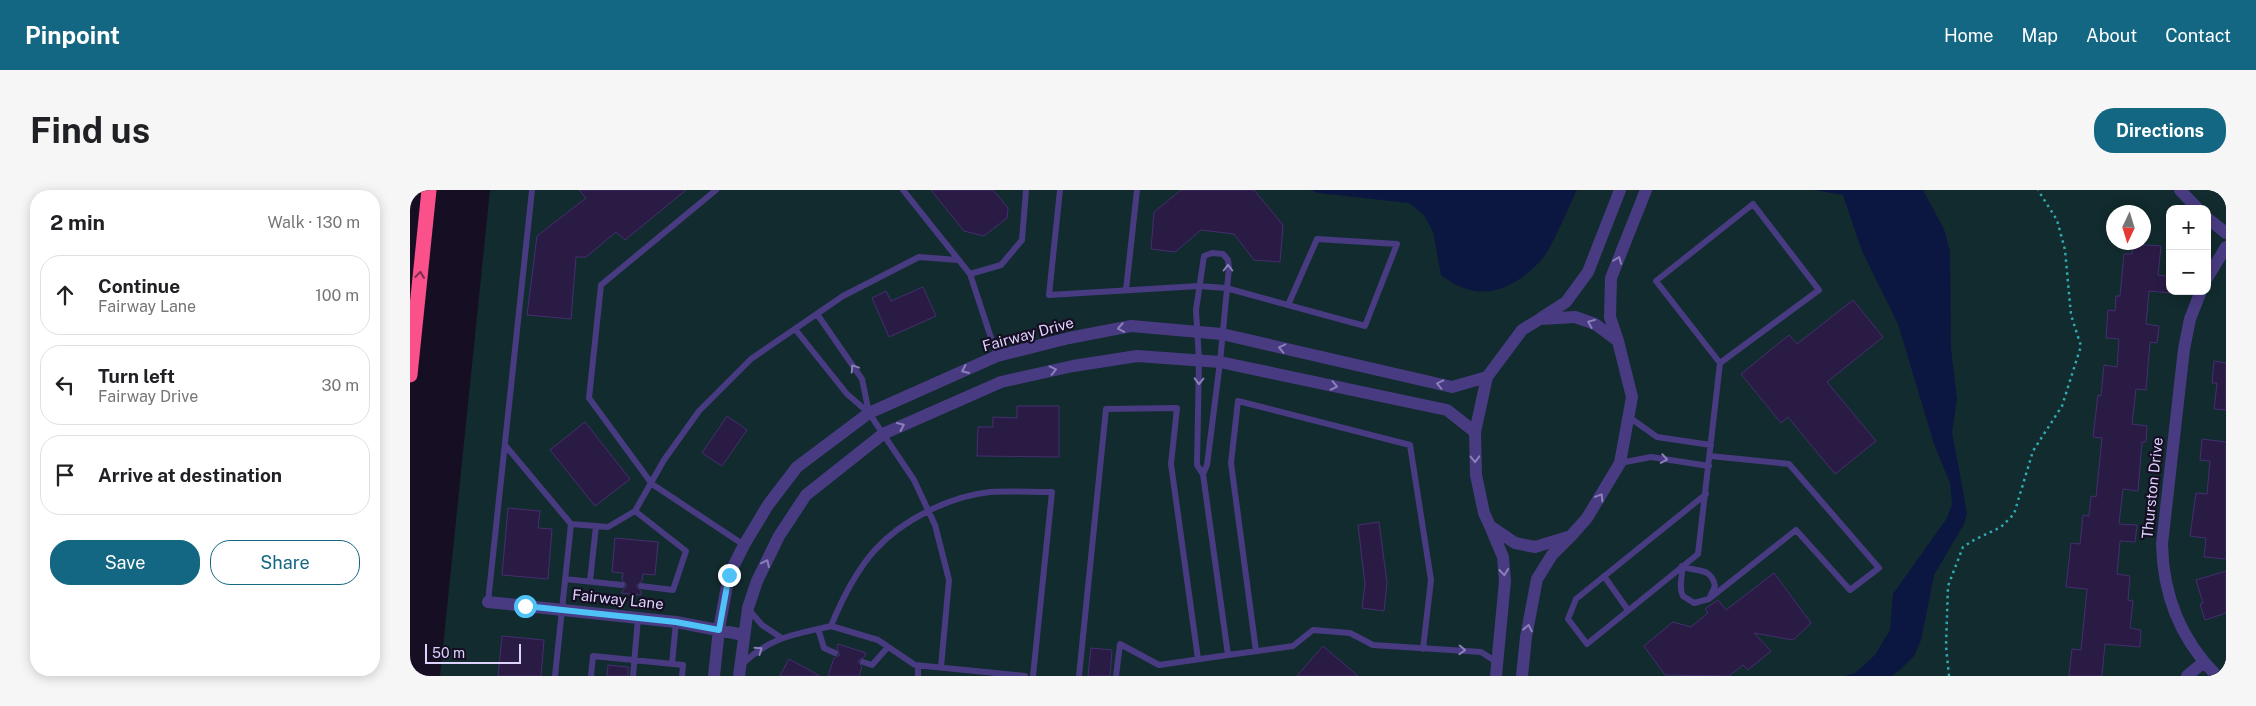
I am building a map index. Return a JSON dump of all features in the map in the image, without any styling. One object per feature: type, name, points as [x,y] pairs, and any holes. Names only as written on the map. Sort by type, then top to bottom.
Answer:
[{"type":"highway","points":[[410,375],[429,190]]},
{"type":"street","points":[[1497,670],[1505,581],[1503,557],[1484,513],[1476,475],[1474,432],[1487,377],[1522,330],[1566,302],[1588,272],[1620,190]]},
{"type":"street","points":[[1522,676],[1526,637],[1537,579],[1552,555],[1588,518],[1620,463],[1632,396],[1610,316],[1611,278],[1646,190]]},
{"type":"street","points":[[2180,190],[2194,205]]},
{"type":"street","points":[[2211,221],[2226,233]]},
{"type":"street","points":[[2211,272],[2226,248]]},
{"type":"street","name":"Thurston Drive","points":[[2199,295],[2190,319],[2184,349],[2162,544],[2165,583],[2174,612],[2189,642],[2204,662],[2218,676]]},
{"type":"street","points":[[1540,319],[1575,317],[1596,324],[1618,341]]},
{"type":"street","name":"Fairway Drive","points":[[714,676],[719,630],[729,575],[768,505],[797,468],[869,413],[997,356],[1069,338],[1131,326],[1222,334],[1452,387],[1487,377]]},
{"type":"street","points":[[739,671],[748,608],[757,581],[779,536],[806,495],[883,434],[1001,382],[1073,366],[1137,356],[1220,362],[1447,410],[1474,432]]},
{"type":"street","points":[[1490,526],[1515,543],[1534,547],[1571,536]]},
{"type":"street","name":"Fairway Lane","points":[[488,602],[676,622],[744,635]]},
{"type":"street","points":[[2187,676],[2204,662]]},
{"type":"lane","points":[[488,602],[532,190]]},
{"type":"lane","points":[[716,190],[601,285],[589,398],[652,484],[744,545]]},
{"type":"lane","points":[[903,190],[970,274],[997,356]]},
{"type":"lane","points":[[970,274],[1001,265],[1022,240],[1026,190]]},
{"type":"lane","points":[[1060,190],[1049,295],[1199,286],[1226,288],[1288,305],[1365,326],[1397,244],[1317,239],[1288,305]]},
{"type":"lane","points":[[1126,290],[1137,190]]},
{"type":"lane","points":[[1706,494],[1576,599],[1568,619],[1587,644],[1698,554],[1706,494],[1720,364],[1656,281],[1753,204],[1819,290],[1720,364]]},
{"type":"lane","points":[[1203,474],[1207,465],[1220,362],[1228,260],[1223,254],[1212,253],[1204,256],[1196,310],[1199,332],[1197,465],[1203,474],[1228,655]]},
{"type":"lane","points":[[505,445],[571,524],[608,527],[634,511],[652,484],[664,460],[699,411],[751,359],[843,296],[919,256],[958,260]]},
{"type":"lane","points":[[818,314],[862,379],[869,413]]},
{"type":"lane","points":[[795,329],[847,394],[869,413],[914,480],[935,525],[949,580],[941,667]]},
{"type":"lane","points":[[1256,651],[1231,463],[1238,401],[1410,445],[1431,580],[1423,649]]},
{"type":"lane","points":[[1079,676],[1106,408],[1178,408],[1171,464],[1198,659]]},
{"type":"lane","points":[[1628,417],[1657,437],[1711,446]]},
{"type":"lane","points":[[1682,566],[1683,576],[1680,585],[1683,596],[1694,603],[1709,599],[1796,530],[1850,590],[1879,568],[1789,464],[1710,456]]},
{"type":"lane","points":[[1620,463],[1651,457],[1709,466]]},
{"type":"lane","points":[[831,626],[844,595],[875,549],[916,517],[944,504],[989,492],[1052,492],[1033,676]]},
{"type":"lane","points":[[634,511],[686,551],[673,590],[642,586]]},
{"type":"lane","points":[[555,676],[571,524]]},
{"type":"lane","points":[[590,581],[596,526]]},
{"type":"lane","points":[[1682,566],[1690,570],[1702,570],[1710,575],[1715,586],[1709,599]]},
{"type":"lane","points":[[1604,576],[1628,610]]},
{"type":"lane","points":[[565,579],[622,584]]},
{"type":"lane","points":[[748,608],[762,625],[780,637]]},
{"type":"lane","points":[[633,676],[638,618]]},
{"type":"lane","points":[[672,664],[676,622]]},
{"type":"lane","points":[[739,671],[757,650],[780,637],[831,626],[878,640],[918,665],[941,667],[966,673],[1026,676]]},
{"type":"lane","points":[[818,629],[824,648],[835,653]]},
{"type":"lane","points":[[1116,676],[1120,644],[1159,665],[1293,646],[1313,630],[1350,633],[1373,644],[1480,652],[1497,670]]},
{"type":"lane","points":[[863,662],[872,665],[888,647]]},
{"type":"lane","points":[[591,676],[593,656],[683,665],[682,676]]},
{"type":"lane","points":[[918,665],[918,676]]},
{"type":"path","points":[[1949,676],[1946,646],[1948,586],[1963,547],[2001,527],[2014,514],[2033,451],[2062,406],[2081,346],[2071,315],[2065,250],[2057,220],[2038,190]]},
{"type":"green space","points":[[490,190],[2226,190],[2226,676],[440,676]]},
{"type":"water","points":[[1311,190],[1577,190],[1555,237],[1542,259],[1519,280],[1494,290],[1481,291],[1455,284],[1441,275],[1433,232],[1424,215],[1409,203],[1318,193]]},
{"type":"water","points":[[1814,190],[1923,190],[1944,229],[1950,251],[1951,349],[1957,399],[1952,432],[1967,513],[1964,524],[1934,575],[1921,640],[1914,656],[1891,676],[1845,676],[1855,673],[1875,655],[1890,630],[1893,594],[1947,518],[1952,504],[1950,483],[1934,444],[1898,324],[1862,251],[1843,195]]},
{"type":"building","points":[[579,190],[686,190],[625,240],[616,232],[586,257],[576,257],[571,319],[527,315],[537,236],[586,198]]},
{"type":"building","points":[[931,190],[993,190],[1008,208],[1007,218],[984,236],[964,231]]},
{"type":"building","points":[[1181,190],[1254,190],[1283,225],[1280,262],[1254,260],[1234,234],[1201,230],[1175,252],[1151,249],[1154,212]]},
{"type":"building","points":[[2151,245],[2161,246],[2158,275],[2166,276],[2166,293],[2149,291],[2146,324],[2159,326],[2157,343],[2150,342],[2146,390],[2136,389],[2132,424],[2147,426],[2146,442],[2142,442],[2138,491],[2123,489],[2119,524],[2137,525],[2135,542],[2120,541],[2117,574],[2130,576],[2128,600],[2133,601],[2130,628],[2141,630],[2140,647],[2105,644],[2102,676],[2069,676],[2072,649],[2081,650],[2087,589],[2066,587],[2071,543],[2080,544],[2083,515],[2089,516],[2091,496],[2096,497],[2102,438],[2093,437],[2098,395],[2101,396],[2104,365],[2117,367],[2119,339],[2106,338],[2108,310],[2115,311],[2116,296],[2120,296],[2124,254],[2132,254],[2132,250],[2151,250]]},
{"type":"building","points":[[923,287],[936,316],[889,337],[872,298],[886,291],[891,301]]},
{"type":"building","points":[[1853,300],[1883,337],[1827,382],[1876,441],[1835,474],[1788,417],[1781,423],[1741,374],[1789,335],[1797,344]]},
{"type":"building","points":[[2214,361],[2226,363],[2226,410],[2214,409],[2217,383],[2212,383]]},
{"type":"building","points":[[1017,406],[1059,406],[1059,457],[977,456],[978,427],[993,427],[993,417],[1017,418]]},
{"type":"building","points":[[727,416],[747,430],[722,466],[702,453]]},
{"type":"building","points":[[585,422],[630,479],[595,506],[550,450]]},
{"type":"building","points":[[2202,439],[2226,442],[2226,559],[2204,557],[2206,538],[2190,536],[2196,493],[2207,494],[2210,461],[2200,460]]},
{"type":"building","points":[[508,508],[540,511],[538,528],[552,529],[548,579],[502,575]]},
{"type":"building","points":[[1379,522],[1387,583],[1384,611],[1362,608],[1365,584],[1358,525]]},
{"type":"building","points":[[615,538],[658,542],[655,575],[643,574],[642,581],[636,586],[641,591],[641,595],[621,593],[627,585],[622,580],[623,573],[612,572]]},
{"type":"building","points":[[2226,571],[2226,613],[2205,620],[2200,604],[2203,603],[2196,580]]},
{"type":"building","points":[[1774,573],[1811,623],[1793,640],[1754,633],[1771,651],[1748,670],[1743,665],[1729,676],[1665,675],[1644,646],[1673,622],[1691,627],[1708,613],[1705,609],[1718,600],[1726,610]]},
{"type":"building","points":[[502,636],[544,640],[541,676],[498,676]]},
{"type":"building","points":[[838,644],[866,653],[858,661],[862,667],[859,676],[828,676],[834,658],[840,655],[837,648]]},
{"type":"building","points":[[1323,646],[1358,676],[1297,676]]},
{"type":"building","points":[[1091,648],[1112,650],[1110,676],[1088,676]]},
{"type":"building","points":[[789,659],[820,676],[780,676]]},
{"type":"building","points":[[608,665],[628,667],[628,676],[607,676]]},
{"type":"route","points":[[525,606],[676,622],[719,630],[729,575]]}]
